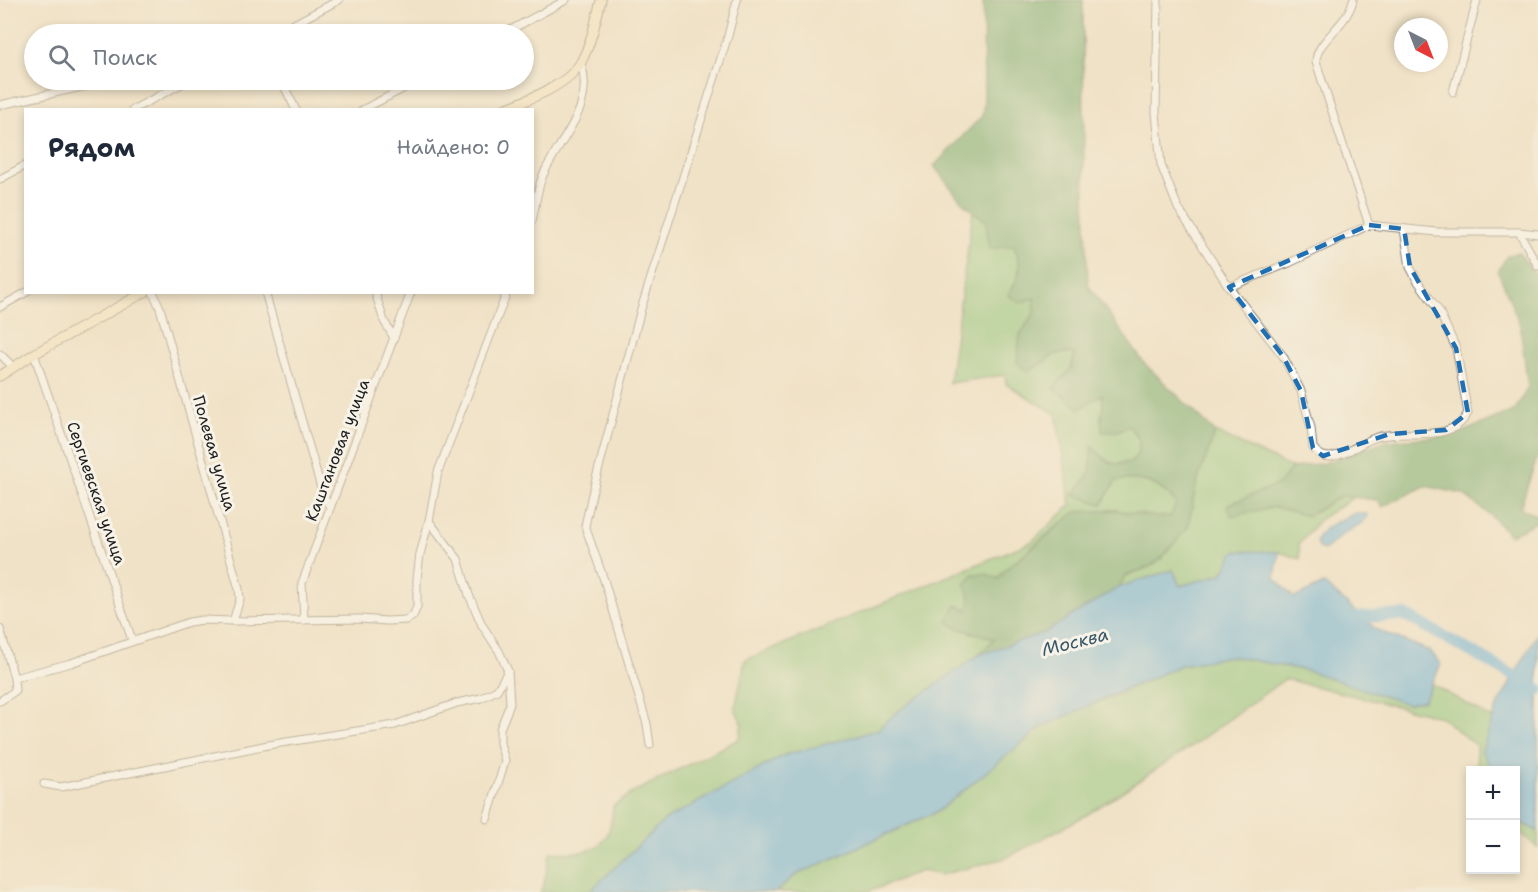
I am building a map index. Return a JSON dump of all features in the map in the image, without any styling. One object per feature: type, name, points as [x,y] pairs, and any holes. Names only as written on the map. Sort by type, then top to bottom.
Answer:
[{"type":"street","points":[[294,24],[339,0]]},
{"type":"street","points":[[522,24],[567,0]]},
{"type":"street","points":[[507,108],[563,81],[581,63],[602,0]]},
{"type":"street","points":[[650,745],[647,724],[611,602],[585,526],[591,494],[641,309],[728,36],[737,0]]},
{"type":"street","points":[[1158,0],[1156,113],[1161,165],[1178,208],[1229,287],[1283,356],[1301,391],[1311,428],[1313,448],[1318,453],[1330,457],[1360,447],[1382,436],[1428,434],[1446,430],[1464,420],[1468,413],[1456,348],[1439,311],[1410,267],[1404,229]]},
{"type":"street","points":[[1353,0],[1346,20],[1318,50],[1316,62],[1369,225]]},
{"type":"street","points":[[1454,92],[1477,0]]},
{"type":"street","points":[[534,213],[544,172],[565,140],[583,101],[586,78],[581,63]]},
{"type":"street","points":[[0,105],[68,90]]},
{"type":"street","points":[[136,108],[170,90]]},
{"type":"street","points":[[286,90],[295,108]]},
{"type":"street","points":[[366,108],[401,90]]},
{"type":"street","points":[[0,179],[24,166]]},
{"type":"street","points":[[1229,287],[1289,263],[1369,225],[1436,232],[1538,234]]},
{"type":"street","points":[[1520,234],[1538,266]]},
{"type":"street","points":[[0,307],[24,294]]},
{"type":"street","points":[[0,376],[34,354],[141,294]]},
{"type":"street","name":"Полевая улица","points":[[154,294],[160,308],[238,589],[240,599],[233,621]]},
{"type":"street","points":[[266,294],[323,495],[330,507]]},
{"type":"street","points":[[376,294],[384,321],[394,338]]},
{"type":"street","name":"Каштановая улица","points":[[304,620],[302,583],[410,294]]},
{"type":"street","points":[[14,678],[71,663],[189,622],[360,619],[387,621],[406,620],[413,616],[417,608],[420,554],[438,472],[506,294]]},
{"type":"street","points":[[0,354],[13,367]]},
{"type":"street","name":"Сергиевская улица","points":[[34,354],[132,640]]},
{"type":"street","points":[[429,521],[458,559],[469,595],[482,625],[499,651],[508,671],[510,705],[500,729],[504,761],[487,819]]},
{"type":"street","points":[[0,629],[14,678],[15,691],[0,701]]},
{"type":"street","points":[[44,784],[61,787],[268,745],[395,725],[457,703],[481,698],[497,690],[508,671]]},
{"type":"highlighted area","points":[[1369,225],[1404,229],[1410,267],[1456,348],[1468,413],[1446,430],[1390,434],[1323,456],[1313,448],[1301,391],[1283,356],[1229,287]]},
{"type":"green space","points":[[983,0],[1083,0],[1084,165],[1088,285],[1144,363],[1215,432],[1196,485],[1188,527],[1162,558],[1151,566],[1125,576],[1119,587],[1046,632],[979,655],[994,639],[964,630],[947,621],[956,605],[968,610],[970,598],[965,585],[973,574],[986,574],[998,579],[1006,569],[1076,512],[1115,510],[1157,517],[1171,516],[1176,503],[1157,486],[1134,480],[1116,481],[1102,504],[1074,495],[1090,473],[1092,446],[1114,464],[1126,463],[1133,461],[1136,455],[1139,447],[1138,439],[1129,426],[1117,431],[1102,432],[1102,394],[1080,409],[1053,388],[1071,369],[1075,354],[1060,353],[1027,372],[1017,362],[1020,335],[1035,312],[1034,298],[1020,303],[1008,295],[1016,282],[1019,271],[1019,259],[1014,245],[990,249],[986,221],[962,202],[934,166],[982,116],[984,103]]},
{"type":"green space","points":[[973,211],[986,221],[990,249],[1014,245],[1019,265],[1015,285],[1034,298],[1035,312],[1020,335],[1018,362],[1040,365],[1056,354],[1075,354],[1071,369],[1054,388],[1080,408],[1102,394],[1105,407],[1100,419],[1117,431],[1129,426],[1138,439],[1139,447],[1133,461],[1125,463],[1110,462],[1092,447],[1102,504],[1116,481],[1142,481],[1157,486],[1177,503],[1171,516],[1157,517],[1102,510],[1061,523],[997,579],[986,574],[976,590],[969,608],[970,633],[984,634],[994,639],[979,655],[897,712],[877,730],[785,755],[665,820],[589,892],[540,892],[544,884],[550,852],[587,851],[596,847],[603,842],[608,833],[613,806],[636,791],[739,739],[742,723],[735,709],[745,660],[1031,542],[1071,505],[1056,414],[1006,384],[1005,375],[949,383]]},
{"type":"green space","points":[[1518,252],[1538,277],[1538,455],[1520,508],[1538,516],[1538,521],[1510,535],[1490,515],[1463,494],[1425,486],[1382,507],[1378,500],[1341,496],[1308,516],[1274,507],[1232,516],[1227,505],[1279,484],[1292,468],[1324,463],[1385,441],[1455,435],[1515,410],[1528,387],[1520,325],[1498,271],[1507,256]]},
{"type":"green space","points":[[1215,432],[1292,468],[1279,484],[1228,505],[1232,515],[1274,506],[1308,516],[1341,496],[1354,497],[1320,519],[1299,544],[1300,559],[1279,552],[1235,552],[1222,574],[1180,586],[1173,570],[1119,587],[1125,576],[1151,566],[1188,527],[1196,485]]},
{"type":"green space","points":[[1230,656],[1309,671],[1424,700],[1432,684],[1493,719],[1482,751],[1490,766],[1477,766],[1476,746],[1441,717],[1285,679],[1192,746],[1088,814],[1006,858],[940,875],[921,871],[868,892],[776,892],[794,876],[938,811],[1043,726],[1181,665]]},
{"type":"green space","points":[[1520,822],[1538,831],[1538,848],[1520,832]]},
{"type":"water","points":[[1356,513],[1368,516],[1324,550],[1319,548],[1316,542],[1322,532],[1332,524]]},
{"type":"water","points":[[1235,551],[1279,552],[1275,578],[1294,598],[1324,584],[1377,630],[1430,651],[1441,664],[1424,700],[1407,704],[1309,671],[1230,656],[1181,665],[1043,726],[938,811],[794,876],[776,892],[589,892],[665,820],[785,755],[877,730],[897,712],[979,655],[1046,632],[1119,587],[1173,570],[1180,586],[1222,574]]},
{"type":"water","points":[[1538,632],[1538,831],[1520,822],[1520,766],[1490,766],[1482,751],[1497,707]]},
{"type":"waterway","name":"Москва","points":[[1348,618],[1405,615],[1538,689]]}]
